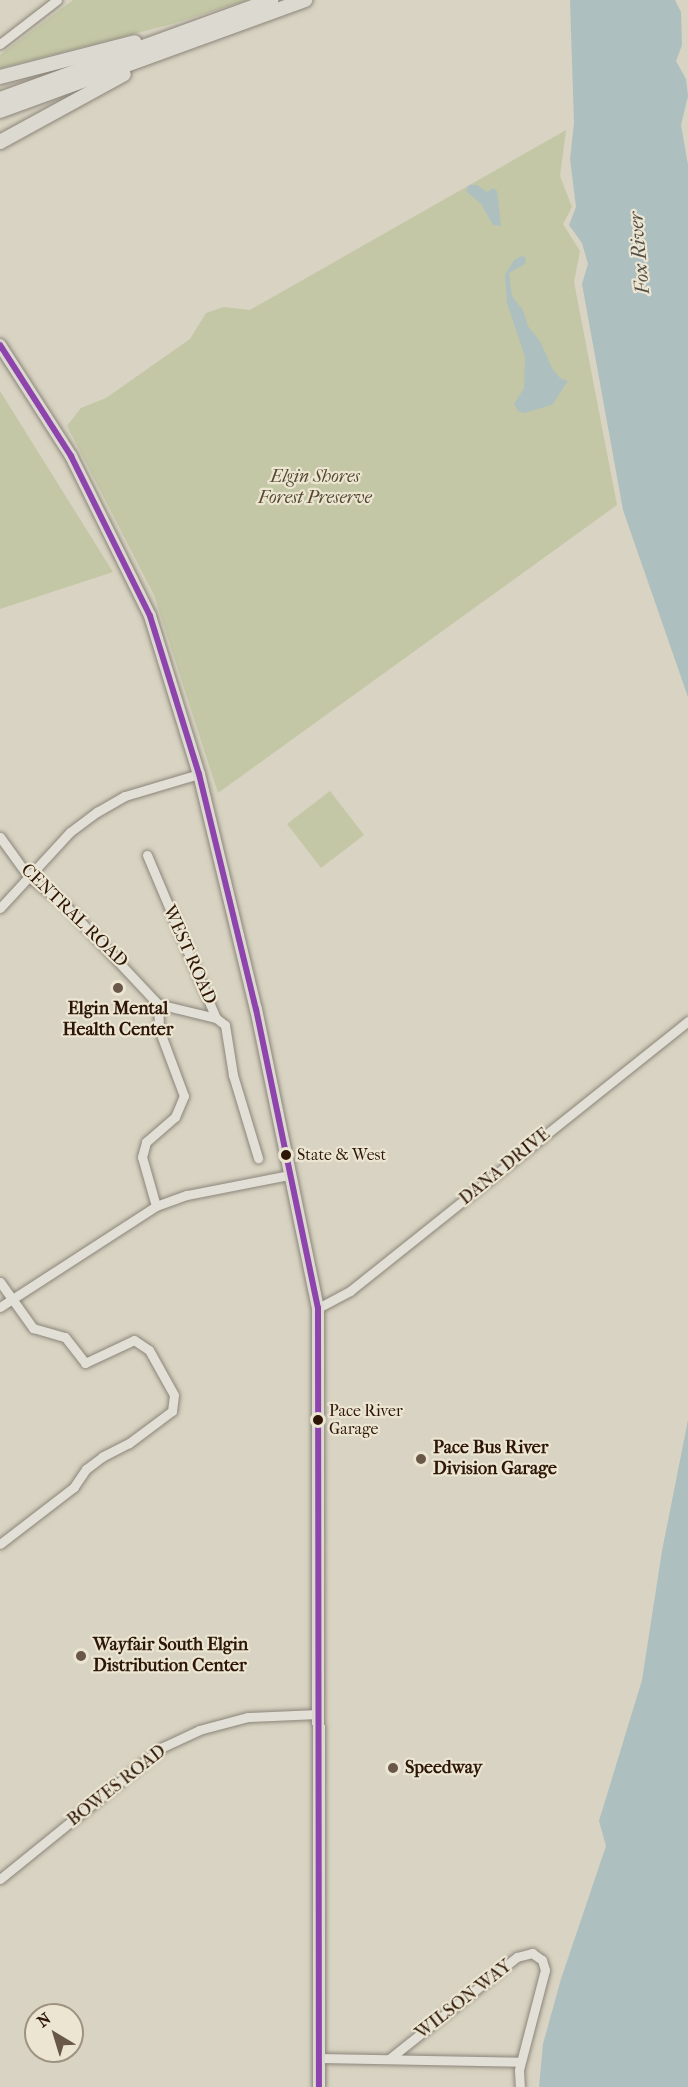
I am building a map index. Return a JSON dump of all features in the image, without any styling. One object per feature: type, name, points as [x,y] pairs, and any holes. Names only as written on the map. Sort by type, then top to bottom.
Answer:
[{"type":"highway","points":[[0,99],[272,0]]},
{"type":"highway","points":[[0,111],[304,0]]},
{"type":"highway","points":[[0,77],[218,20]]},
{"type":"highway","points":[[0,142],[110,80],[236,25]]},
{"type":"main road","points":[[0,345],[71,456],[147,609],[199,774],[256,1009],[318,1308],[321,1355],[319,2087]]},
{"type":"street","points":[[0,44],[53,1]]},
{"type":"street","points":[[0,908],[70,832],[98,812],[125,796],[199,774]]},
{"type":"street","name":"CENTRAL ROAD","points":[[0,837],[28,876],[64,904],[158,1004]]},
{"type":"street","name":"WEST ROAD","points":[[147,855],[216,1018],[225,1025],[233,1075],[258,1158]]},
{"type":"street","points":[[156,1206],[142,1156],[146,1142],[175,1117],[184,1096],[159,1029],[158,1004],[216,1018]]},
{"type":"street","name":"DANA DRIVE","points":[[318,1308],[350,1291],[688,1021]]},
{"type":"street","points":[[0,1307],[156,1206],[187,1195],[289,1175]]},
{"type":"street","points":[[0,1282],[33,1328],[65,1337],[85,1363],[134,1340],[149,1350],[174,1395],[172,1411],[129,1443],[102,1457],[86,1469],[74,1487],[0,1544]]},
{"type":"street","name":"BOWES ROAD","points":[[0,1879],[164,1747],[199,1730],[248,1717],[319,1714]]},
{"type":"street","name":"WILSON WAY","points":[[389,2059],[517,1957],[532,1953],[542,1960],[545,1970],[520,2062]]},
{"type":"street","points":[[320,2058],[520,2062],[520,2087]]},
{"type":"green space","points":[[73,0],[248,0],[172,24],[0,68],[0,55]]},
{"type":"green space","name":"Elgin Shores Forest Preserve","points":[[566,130],[560,176],[572,207],[563,224],[580,251],[574,282],[617,505],[218,793],[154,595],[67,426],[81,408],[106,398],[190,339],[206,313],[224,307],[250,310]]},
{"type":"green space","points":[[0,391],[113,572],[0,609]]},
{"type":"green space","points":[[330,791],[364,835],[321,868],[287,824]]},
{"type":"water","name":"Fox River","points":[[570,0],[675,0],[681,12],[682,45],[676,61],[686,79],[688,96],[681,125],[688,165],[688,697],[623,510],[582,284],[588,264],[582,243],[569,225],[576,207],[570,159],[574,123]]},
{"type":"water","points":[[469,185],[477,185],[487,192],[493,188],[497,191],[501,226],[493,225],[481,204],[466,191]]},
{"type":"water","points":[[522,256],[526,258],[525,264],[509,273],[512,296],[523,310],[528,326],[540,341],[552,368],[560,378],[568,381],[552,405],[524,413],[519,412],[514,404],[524,388],[525,357],[507,303],[505,275],[514,260]]},
{"type":"water","points":[[688,1420],[688,2087],[539,2087],[543,2044],[561,1979],[606,1846],[599,1821],[642,1680],[662,1551]]},
{"type":"transit line","points":[[0,345],[71,456],[150,616],[199,774],[256,1009],[318,1308],[319,2087]]},
{"type":"place","name":"Elgin Mental Health Center","points":[[118,988]]},
{"type":"place","name":"State & West","points":[[286,1155]]},
{"type":"place","name":"Pace River Garage","points":[[318,1420]]},
{"type":"place","name":"Pace Bus River Division Garage","points":[[421,1459]]},
{"type":"place","name":"Wayfair South Elgin Distribution Center","points":[[81,1656]]},
{"type":"place","name":"Speedway","points":[[393,1768]]}]
